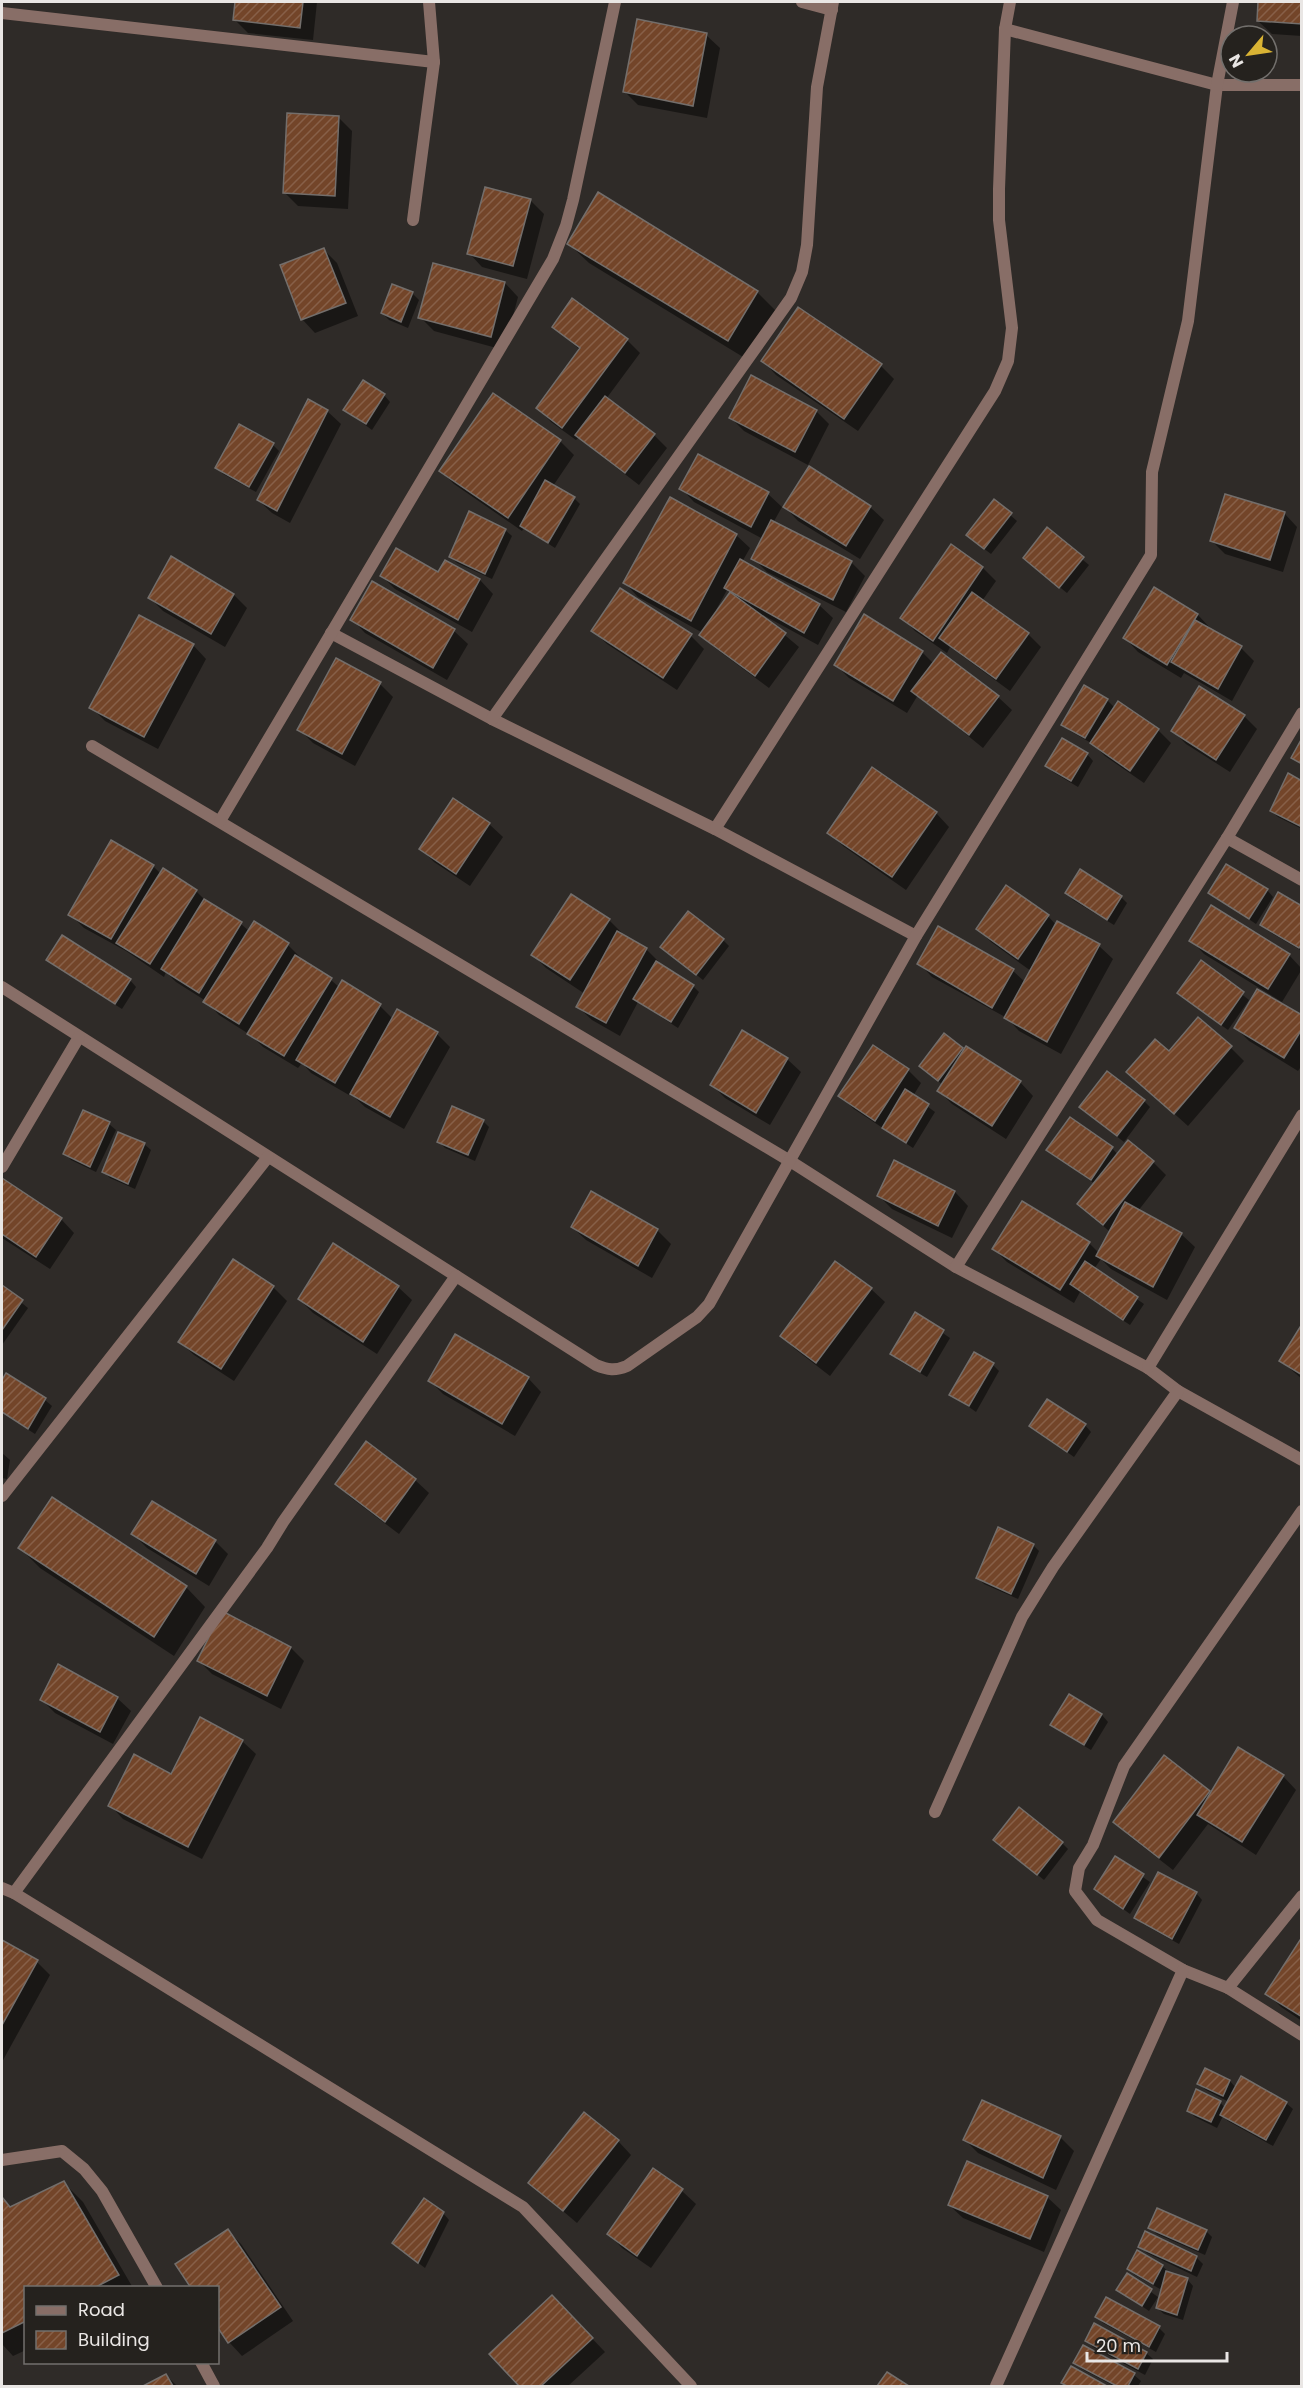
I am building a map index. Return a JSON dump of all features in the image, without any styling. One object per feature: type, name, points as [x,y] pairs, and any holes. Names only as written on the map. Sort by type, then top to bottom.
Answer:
[{"type":"street","points":[[413,220],[434,62],[429,2]]},
{"type":"street","points":[[220,821],[553,259],[573,200],[615,2]]},
{"type":"street","points":[[492,719],[791,298],[802,272],[807,245],[817,87],[832,6],[802,2]]},
{"type":"street","points":[[715,829],[995,391],[1008,361],[1012,328],[999,219],[999,189],[1005,29],[1010,2]]},
{"type":"street","points":[[2,987],[606,1370],[616,1370],[627,1366],[703,1312],[916,936],[1151,555],[1152,472],[1188,321],[1217,85],[1233,2]]},
{"type":"street","points":[[2,13],[434,62]]},
{"type":"street","points":[[1005,29],[1217,85],[1302,85]]},
{"type":"street","points":[[331,633],[492,719],[715,829],[916,936]]},
{"type":"street","points":[[956,1267],[1227,838],[1302,713]]},
{"type":"street","points":[[92,746],[790,1161],[956,1267],[1148,1368],[1178,1391],[1302,1460]]},
{"type":"street","points":[[1227,838],[1302,880]]},
{"type":"street","points":[[2,1167],[79,1037]]},
{"type":"street","points":[[1148,1368],[1302,1115]]},
{"type":"street","points":[[2,1496],[268,1157]]},
{"type":"street","points":[[14,1893],[267,1548],[456,1276]]},
{"type":"street","points":[[934,1812],[1022,1617],[1053,1568],[1178,1391]]},
{"type":"street","points":[[1302,1512],[1124,1766],[1093,1845],[1079,1868],[1076,1891],[1097,1920],[1183,1971],[1228,1988],[1302,2035]]},
{"type":"street","points":[[2,1888],[14,1893],[523,2206],[691,2386]]},
{"type":"street","points":[[1228,1988],[1302,1896]]},
{"type":"street","points":[[996,2386],[1183,1971]]},
{"type":"street","points":[[2,2160],[62,2151],[84,2169],[102,2191],[156,2286]]},
{"type":"street","points":[[202,2364],[214,2386]]},
{"type":"building","points":[[235,2],[303,2],[300,28],[233,20]]},
{"type":"building","points":[[1258,2],[1302,2],[1302,24],[1257,21]]},
{"type":"building","points":[[637,19],[707,33],[693,106],[623,92]]},
{"type":"building","points":[[287,113],[339,116],[335,196],[283,193]]},
{"type":"building","points":[[485,187],[531,199],[513,266],[467,254]]},
{"type":"building","points":[[598,192],[758,291],[728,341],[567,244]]},
{"type":"building","points":[[324,248],[346,303],[301,320],[280,265]]},
{"type":"building","points":[[433,263],[505,282],[491,337],[418,318]]},
{"type":"building","points":[[392,284],[413,292],[401,322],[381,313]]},
{"type":"building","points":[[572,298],[628,339],[562,428],[536,408],[580,348],[552,327]]},
{"type":"building","points":[[798,307],[882,364],[844,419],[761,361]]},
{"type":"building","points":[[751,375],[817,410],[795,452],[729,418]]},
{"type":"building","points":[[363,380],[385,394],[366,424],[343,410]]},
{"type":"building","points":[[493,393],[561,440],[508,518],[439,471]]},
{"type":"building","points":[[605,396],[655,434],[625,473],[575,435]]},
{"type":"building","points":[[308,399],[328,410],[277,511],[257,500]]},
{"type":"building","points":[[239,424],[274,443],[249,487],[215,468]]},
{"type":"building","points":[[698,454],[769,492],[751,527],[679,489]]},
{"type":"building","points":[[809,466],[871,506],[846,546],[783,507]]},
{"type":"building","points":[[545,480],[575,497],[548,543],[520,526]]},
{"type":"building","points":[[1225,494],[1285,512],[1270,560],[1210,541]]},
{"type":"building","points":[[670,497],[737,534],[691,621],[623,583]]},
{"type":"building","points":[[994,499],[1012,513],[984,549],[966,535]]},
{"type":"building","points":[[469,511],[506,529],[485,574],[449,557]]},
{"type":"building","points":[[771,520],[852,561],[833,600],[751,559]]},
{"type":"building","points":[[1047,527],[1084,557],[1059,588],[1023,558]]},
{"type":"building","points":[[951,544],[983,567],[933,641],[900,618]]},
{"type":"building","points":[[396,548],[438,572],[445,560],[480,579],[458,620],[380,576]]},
{"type":"building","points":[[171,556],[234,594],[211,634],[148,598]]},
{"type":"building","points":[[740,559],[820,604],[804,633],[724,588]]},
{"type":"building","points":[[372,581],[455,629],[433,668],[350,620]]},
{"type":"building","points":[[1154,587],[1198,614],[1167,665],[1123,638]]},
{"type":"building","points":[[620,588],[692,634],[663,678],[591,631]]},
{"type":"building","points":[[730,592],[786,633],[755,676],[699,635]]},
{"type":"building","points":[[972,592],[1029,633],[996,679],[939,638]]},
{"type":"building","points":[[864,614],[923,651],[893,701],[834,665]]},
{"type":"building","points":[[139,615],[194,644],[144,737],[89,708]]},
{"type":"building","points":[[1195,620],[1242,646],[1218,689],[1171,662]]},
{"type":"building","points":[[941,652],[999,696],[969,735],[911,691]]},
{"type":"building","points":[[336,658],[381,682],[342,754],[297,730]]},
{"type":"building","points":[[1084,685],[1108,699],[1085,738],[1061,725]]},
{"type":"building","points":[[1199,686],[1245,715],[1216,760],[1171,731]]},
{"type":"building","points":[[1118,701],[1159,729],[1130,771],[1090,743]]},
{"type":"building","points":[[1062,738],[1088,753],[1071,781],[1045,766]]},
{"type":"building","points":[[1302,738],[1302,764],[1291,758]]},
{"type":"building","points":[[872,767],[937,812],[892,877],[827,833]]},
{"type":"building","points":[[1288,773],[1302,781],[1302,827],[1270,811]]},
{"type":"building","points":[[453,798],[490,823],[456,874],[419,849]]},
{"type":"building","points":[[111,840],[154,865],[111,939],[68,915]]},
{"type":"building","points":[[1226,864],[1268,889],[1249,919],[1208,893]]},
{"type":"building","points":[[163,868],[197,890],[150,964],[116,943]]},
{"type":"building","points":[[1080,869],[1122,896],[1107,920],[1065,893]]},
{"type":"building","points":[[1006,885],[1049,915],[1018,959],[976,929]]},
{"type":"building","points":[[1278,892],[1302,906],[1302,943],[1299,948],[1260,925]]},
{"type":"building","points":[[571,894],[610,919],[570,980],[531,955]]},
{"type":"building","points":[[204,899],[242,922],[199,993],[161,969]]},
{"type":"building","points":[[1211,905],[1290,954],[1268,989],[1189,941]]},
{"type":"building","points":[[688,911],[724,939],[696,975],[660,947]]},
{"type":"building","points":[[254,921],[289,943],[239,1024],[203,1002]]},
{"type":"building","points":[[1057,921],[1100,944],[1047,1042],[1004,1018]]},
{"type":"building","points":[[938,926],[1014,969],[992,1008],[917,964]]},
{"type":"building","points":[[617,931],[647,948],[606,1023],[576,1007]]},
{"type":"building","points":[[62,935],[131,979],[115,1004],[46,960]]},
{"type":"building","points":[[295,955],[332,978],[284,1056],[247,1034]]},
{"type":"building","points":[[1201,960],[1244,992],[1221,1025],[1177,993]]},
{"type":"building","points":[[656,961],[694,985],[671,1022],[633,999]]},
{"type":"building","points":[[342,980],[381,1004],[335,1083],[296,1060]]},
{"type":"building","points":[[1257,989],[1302,1015],[1302,1029],[1284,1058],[1234,1028]]},
{"type":"building","points":[[397,1009],[438,1032],[390,1117],[350,1094]]},
{"type":"building","points":[[1198,1017],[1232,1046],[1174,1114],[1126,1072],[1155,1039],[1169,1051]]},
{"type":"building","points":[[742,1030],[788,1058],[756,1113],[710,1085]]},
{"type":"building","points":[[944,1033],[963,1048],[938,1081],[919,1066]]},
{"type":"building","points":[[873,1045],[909,1069],[875,1121],[838,1096]]},
{"type":"building","points":[[966,1046],[1021,1081],[992,1126],[937,1091]]},
{"type":"building","points":[[1107,1071],[1145,1100],[1117,1136],[1079,1107]]},
{"type":"building","points":[[905,1089],[929,1104],[906,1143],[882,1128]]},
{"type":"building","points":[[452,1106],[484,1120],[468,1155],[437,1142]]},
{"type":"building","points":[[83,1110],[110,1122],[90,1167],[63,1154]]},
{"type":"building","points":[[1070,1117],[1113,1147],[1091,1180],[1046,1150]]},
{"type":"building","points":[[118,1132],[145,1143],[128,1184],[102,1172]]},
{"type":"building","points":[[1128,1140],[1154,1161],[1103,1225],[1077,1204]]},
{"type":"building","points":[[894,1160],[955,1191],[938,1226],[877,1196]]},
{"type":"building","points":[[2,1178],[62,1218],[36,1257],[2,1234]]},
{"type":"building","points":[[591,1191],[658,1229],[638,1266],[571,1227]]},
{"type":"building","points":[[1022,1201],[1090,1242],[1060,1290],[992,1249]]},
{"type":"building","points":[[1125,1202],[1182,1233],[1153,1287],[1096,1256]]},
{"type":"building","points":[[333,1243],[399,1286],[363,1342],[298,1299]]},
{"type":"building","points":[[233,1259],[274,1286],[221,1369],[178,1342]]},
{"type":"building","points":[[835,1261],[872,1288],[816,1363],[780,1336]]},
{"type":"building","points":[[1085,1261],[1138,1297],[1123,1320],[1070,1284]]},
{"type":"building","points":[[2,1285],[23,1300],[2,1330]]},
{"type":"building","points":[[915,1312],[944,1330],[920,1372],[890,1354]]},
{"type":"building","points":[[1302,1324],[1302,1375],[1279,1361]]},
{"type":"building","points":[[455,1334],[529,1377],[502,1424],[428,1381]]},
{"type":"building","points":[[974,1352],[994,1363],[969,1406],[949,1395]]},
{"type":"building","points":[[6,1373],[46,1398],[28,1429],[2,1412],[2,1380]]},
{"type":"building","points":[[1047,1399],[1086,1424],[1067,1452],[1029,1426]]},
{"type":"building","points":[[366,1441],[416,1479],[385,1522],[335,1484]]},
{"type":"building","points":[[52,1497],[187,1586],[154,1637],[18,1548]]},
{"type":"building","points":[[152,1501],[216,1540],[196,1574],[131,1534]]},
{"type":"building","points":[[998,1527],[1034,1544],[1011,1594],[976,1578]]},
{"type":"building","points":[[222,1611],[291,1647],[267,1696],[197,1661]]},
{"type":"building","points":[[58,1664],[118,1697],[100,1732],[40,1700]]},
{"type":"building","points":[[1069,1694],[1102,1714],[1084,1745],[1050,1725]]},
{"type":"building","points":[[200,1717],[243,1740],[188,1847],[108,1806],[134,1754],[171,1774]]},
{"type":"building","points":[[1238,1747],[1284,1775],[1242,1842],[1197,1815]]},
{"type":"building","points":[[1164,1755],[1210,1791],[1159,1858],[1113,1822]]},
{"type":"building","points":[[1019,1807],[1063,1842],[1037,1875],[993,1840]]},
{"type":"building","points":[[1115,1856],[1144,1874],[1123,1909],[1094,1889]]},
{"type":"building","points":[[1158,1872],[1197,1892],[1172,1939],[1134,1918]]},
{"type":"building","points":[[1302,1937],[1302,2017],[1265,1994]]},
{"type":"building","points":[[2,1940],[38,1960],[2,2025]]},
{"type":"building","points":[[1205,2068],[1230,2080],[1223,2096],[1197,2084]]},
{"type":"building","points":[[1241,2076],[1287,2102],[1266,2140],[1220,2115]]},
{"type":"building","points":[[1196,2089],[1221,2101],[1211,2122],[1187,2111]]},
{"type":"building","points":[[982,2100],[1061,2136],[1043,2178],[963,2140]]},
{"type":"building","points":[[584,2112],[619,2140],[563,2211],[528,2183]]},
{"type":"building","points":[[967,2161],[1048,2196],[1030,2239],[948,2205]]},
{"type":"building","points":[[653,2168],[683,2189],[637,2256],[607,2234]]},
{"type":"building","points":[[64,2181],[119,2275],[98,2286],[24,2286],[24,2322],[2,2333],[2,2197],[10,2207]]},
{"type":"building","points":[[424,2198],[444,2212],[418,2263],[392,2243]]},
{"type":"building","points":[[1157,2208],[1207,2230],[1198,2250],[1148,2228]]},
{"type":"building","points":[[228,2229],[281,2307],[228,2343],[219,2330],[219,2286],[190,2286],[175,2264]]},
{"type":"building","points":[[1145,2231],[1197,2256],[1191,2271],[1138,2247]]},
{"type":"building","points":[[1137,2250],[1163,2265],[1153,2284],[1127,2269]]},
{"type":"building","points":[[1166,2271],[1188,2278],[1177,2315],[1156,2308]]},
{"type":"building","points":[[1127,2273],[1152,2289],[1142,2306],[1116,2290]]},
{"type":"building","points":[[552,2295],[593,2338],[541,2386],[519,2386],[489,2354]]},
{"type":"building","points":[[1106,2297],[1160,2326],[1149,2347],[1095,2317]]},
{"type":"building","points":[[1094,2323],[1147,2352],[1138,2369],[1085,2341]]},
{"type":"building","points":[[1083,2345],[1135,2373],[1128,2386],[1117,2386],[1073,2363]]},
{"type":"building","points":[[1071,2366],[1107,2386],[1067,2386],[1061,2383]]},
{"type":"building","points":[[887,2372],[909,2386],[877,2386]]},
{"type":"building","points":[[166,2374],[173,2386],[143,2386]]}]
